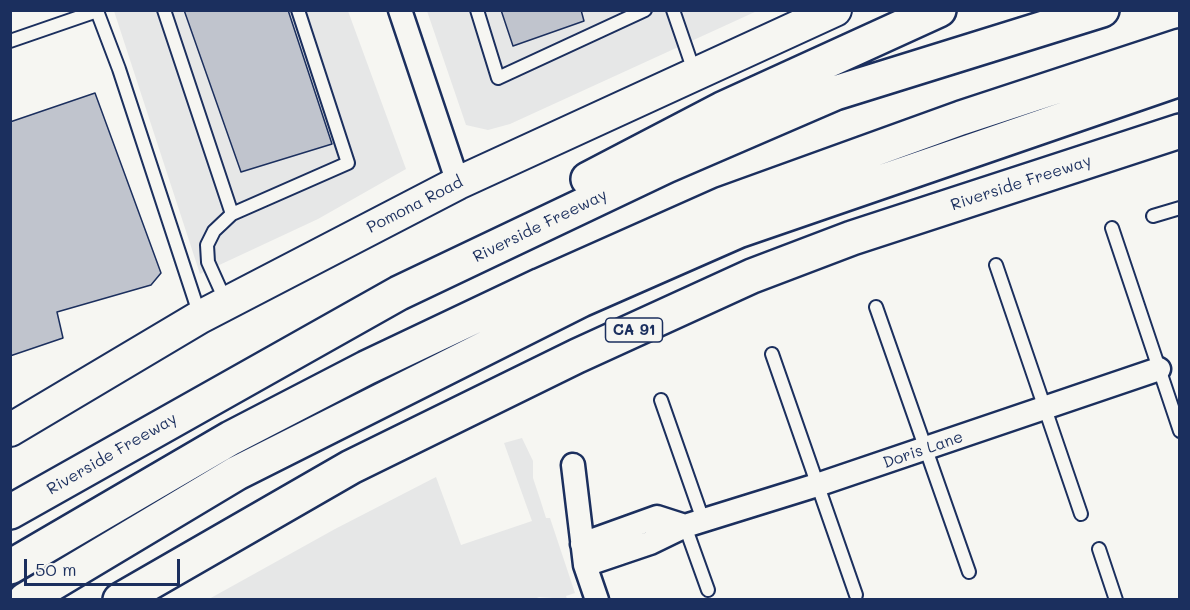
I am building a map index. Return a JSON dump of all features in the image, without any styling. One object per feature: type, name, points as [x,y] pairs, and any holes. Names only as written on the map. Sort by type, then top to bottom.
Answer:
[{"type":"highway","points":[[399,293],[557,195],[722,109],[939,10]]},
{"type":"highway","name":"Riverside Freeway","points":[[10,512],[399,293],[666,166],[835,93],[1101,10]]},
{"type":"highway","points":[[10,567],[231,438],[366,368],[541,285],[723,204],[962,118],[1179,46]]},
{"type":"highway","points":[[25,600],[237,473],[580,300],[738,231],[1179,79]]},
{"type":"highway","name":"Riverside Freeway","points":[[120,600],[351,467],[577,356],[752,276],[852,238],[1179,131]]},
{"type":"main road","name":"Pomona Road","points":[[10,430],[213,310],[458,183],[835,10]]},
{"type":"street","points":[[400,10],[458,183]]},
{"type":"street","name":"Doris Lane","points":[[694,523],[926,449],[1159,369]]},
{"type":"street","points":[[573,465],[583,554],[597,600]]},
{"type":"street","points":[[583,554],[657,517],[694,523]]},
{"type":"lane","points":[[164,10],[232,214]]},
{"type":"lane","points":[[213,310],[207,245],[214,231],[232,214],[348,163],[298,10]]},
{"type":"lane","points":[[477,10],[498,78],[645,10]]},
{"type":"lane","points":[[673,10],[695,74]]},
{"type":"lane","points":[[10,41],[97,11],[213,310]]},
{"type":"lane","points":[[1153,216],[1179,208]]},
{"type":"lane","points":[[1112,228],[1179,431]]},
{"type":"lane","points":[[996,266],[1081,514]]},
{"type":"lane","points":[[876,307],[969,572]]},
{"type":"lane","points":[[772,354],[856,595]]},
{"type":"lane","points":[[661,400],[694,523],[708,590]]},
{"type":"lane","points":[[1099,549],[1116,600]]},
{"type":"shaded area","points":[[114,11],[348,11],[406,169],[318,219],[200,274]]},
{"type":"shaded area","points":[[427,11],[757,11],[510,124],[488,130],[466,125]]},
{"type":"shaded area","points":[[522,438],[533,461],[533,478],[546,518],[550,518],[575,593],[566,596],[567,599],[539,597],[532,600],[209,599],[335,529],[436,477],[461,545],[532,521],[504,443]]},
{"type":"building","points":[[184,10],[288,10],[332,144],[241,172]]},
{"type":"building","points":[[501,10],[581,10],[584,21],[513,46]]},
{"type":"building","points":[[95,93],[161,273],[151,285],[57,312],[63,338],[10,356],[10,122]]}]
